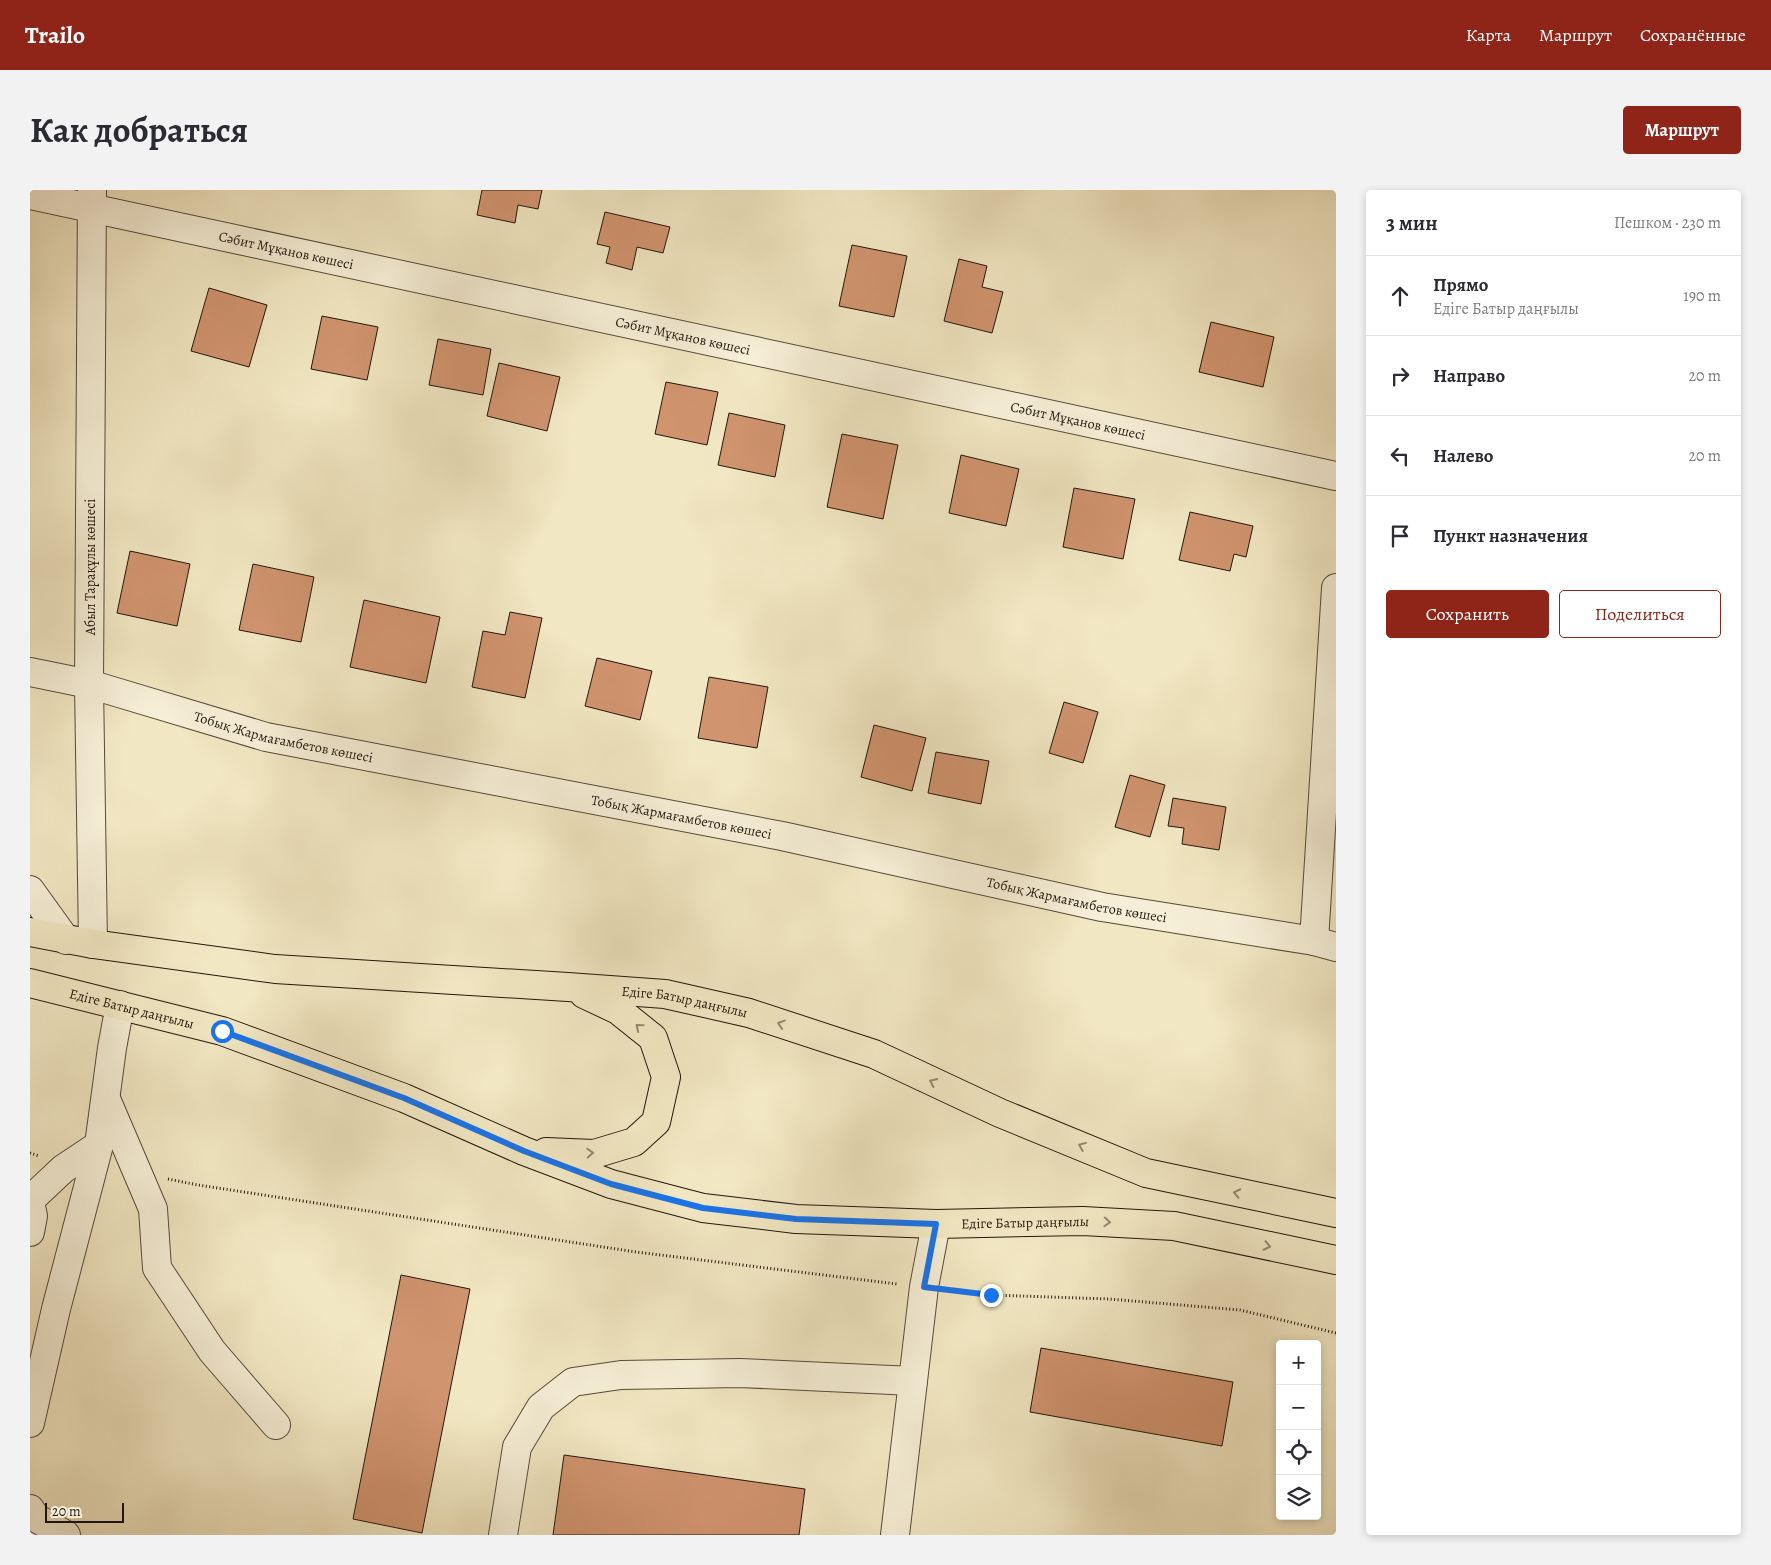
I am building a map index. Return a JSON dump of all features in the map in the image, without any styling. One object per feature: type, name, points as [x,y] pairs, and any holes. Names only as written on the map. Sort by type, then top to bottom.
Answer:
[{"type":"main road","name":"Едіге Батыр даңғылы","points":[[30,932],[66,940],[275,969],[664,994],[749,1013],[874,1054],[1000,1113],[1146,1173],[1329,1209]]},
{"type":"main road","name":"Едіге Батыр даңғылы","points":[[30,983],[222,1031],[404,1098],[524,1151],[611,1184],[703,1208],[796,1219],[936,1224],[1083,1221],[1174,1226],[1336,1260]]},
{"type":"main road","points":[[524,1151],[594,1154],[634,1142],[656,1122],[666,1077],[653,1038],[618,1010],[568,987]]},
{"type":"street","name":"Сәбит Мұқанов көшесі","points":[[30,195],[92,199],[1336,476]]},
{"type":"street","name":"Абыл Тарақұлы көшесі","points":[[92,199],[89,684],[94,944]]},
{"type":"street","points":[[1325,944],[1336,588]]},
{"type":"street","name":"Тобық Жармағамбетов көшесі","points":[[30,672],[89,684],[266,737],[782,836],[1102,907],[1325,944]]},
{"type":"street","points":[[30,890],[66,940]]},
{"type":"street","points":[[30,1423],[56,1309],[99,1145],[112,1048],[120,1005]]},
{"type":"street","points":[[105,1098],[153,1209],[157,1268],[212,1351],[276,1425]]},
{"type":"street","points":[[30,1232],[33,1216],[30,1201],[63,1169],[99,1145]]},
{"type":"street","points":[[895,1535],[924,1287],[936,1224]]},
{"type":"street","points":[[503,1535],[517,1447],[540,1407],[573,1382],[621,1375],[730,1374],[913,1381]]},
{"type":"street","points":[[30,1509],[36,1518],[66,1535]]},
{"type":"path","points":[[30,1154],[72,1163]]},
{"type":"path","points":[[137,1172],[198,1185],[636,1252],[991,1295],[1109,1299],[1240,1310],[1336,1333]]},
{"type":"building","points":[[482,190],[542,190],[538,209],[518,205],[515,223],[477,215]]},
{"type":"building","points":[[605,212],[670,227],[663,253],[637,247],[632,270],[606,263],[610,247],[597,244]]},
{"type":"building","points":[[852,245],[907,256],[894,317],[839,306]]},
{"type":"building","points":[[959,259],[987,266],[982,287],[1003,292],[992,333],[944,321]]},
{"type":"building","points":[[209,288],[267,305],[249,367],[191,351]]},
{"type":"building","points":[[322,316],[378,327],[367,380],[311,369]]},
{"type":"building","points":[[1211,322],[1274,337],[1263,387],[1199,372]]},
{"type":"building","points":[[438,339],[491,349],[483,395],[429,385]]},
{"type":"building","points":[[499,363],[560,377],[547,431],[487,416]]},
{"type":"building","points":[[666,382],[718,392],[707,445],[655,434]]},
{"type":"building","points":[[729,413],[785,425],[775,477],[718,465]]},
{"type":"building","points":[[842,434],[898,445],[883,519],[827,507]]},
{"type":"building","points":[[961,455],[1019,469],[1006,526],[949,513]]},
{"type":"building","points":[[1074,488],[1135,499],[1123,559],[1063,547]]},
{"type":"building","points":[[1190,512],[1253,526],[1246,557],[1234,554],[1230,571],[1179,560]]},
{"type":"building","points":[[130,551],[190,564],[177,626],[117,613]]},
{"type":"building","points":[[253,564],[314,577],[301,642],[239,630]]},
{"type":"building","points":[[364,600],[440,617],[426,683],[350,667]]},
{"type":"building","points":[[510,612],[542,618],[525,698],[472,687],[483,631],[505,635]]},
{"type":"building","points":[[597,658],[652,671],[640,720],[585,706]]},
{"type":"building","points":[[709,677],[768,687],[757,748],[698,738]]},
{"type":"building","points":[[1064,702],[1098,712],[1083,763],[1049,753]]},
{"type":"building","points":[[874,725],[926,738],[912,791],[861,777]]},
{"type":"building","points":[[936,752],[989,761],[981,804],[928,793]]},
{"type":"building","points":[[1130,775],[1165,785],[1150,837],[1115,827]]},
{"type":"building","points":[[1173,798],[1226,807],[1219,850],[1182,844],[1184,828],[1168,826]]},
{"type":"building","points":[[401,1275],[470,1289],[422,1533],[353,1519]]},
{"type":"building","points":[[1041,1348],[1233,1382],[1222,1446],[1030,1412]]},
{"type":"building","points":[[564,1455],[805,1489],[799,1535],[553,1535]]},
{"type":"route","points":[[222,1031],[404,1098],[524,1151],[611,1184],[703,1208],[796,1219],[936,1224],[924,1287],[991,1295]]}]
